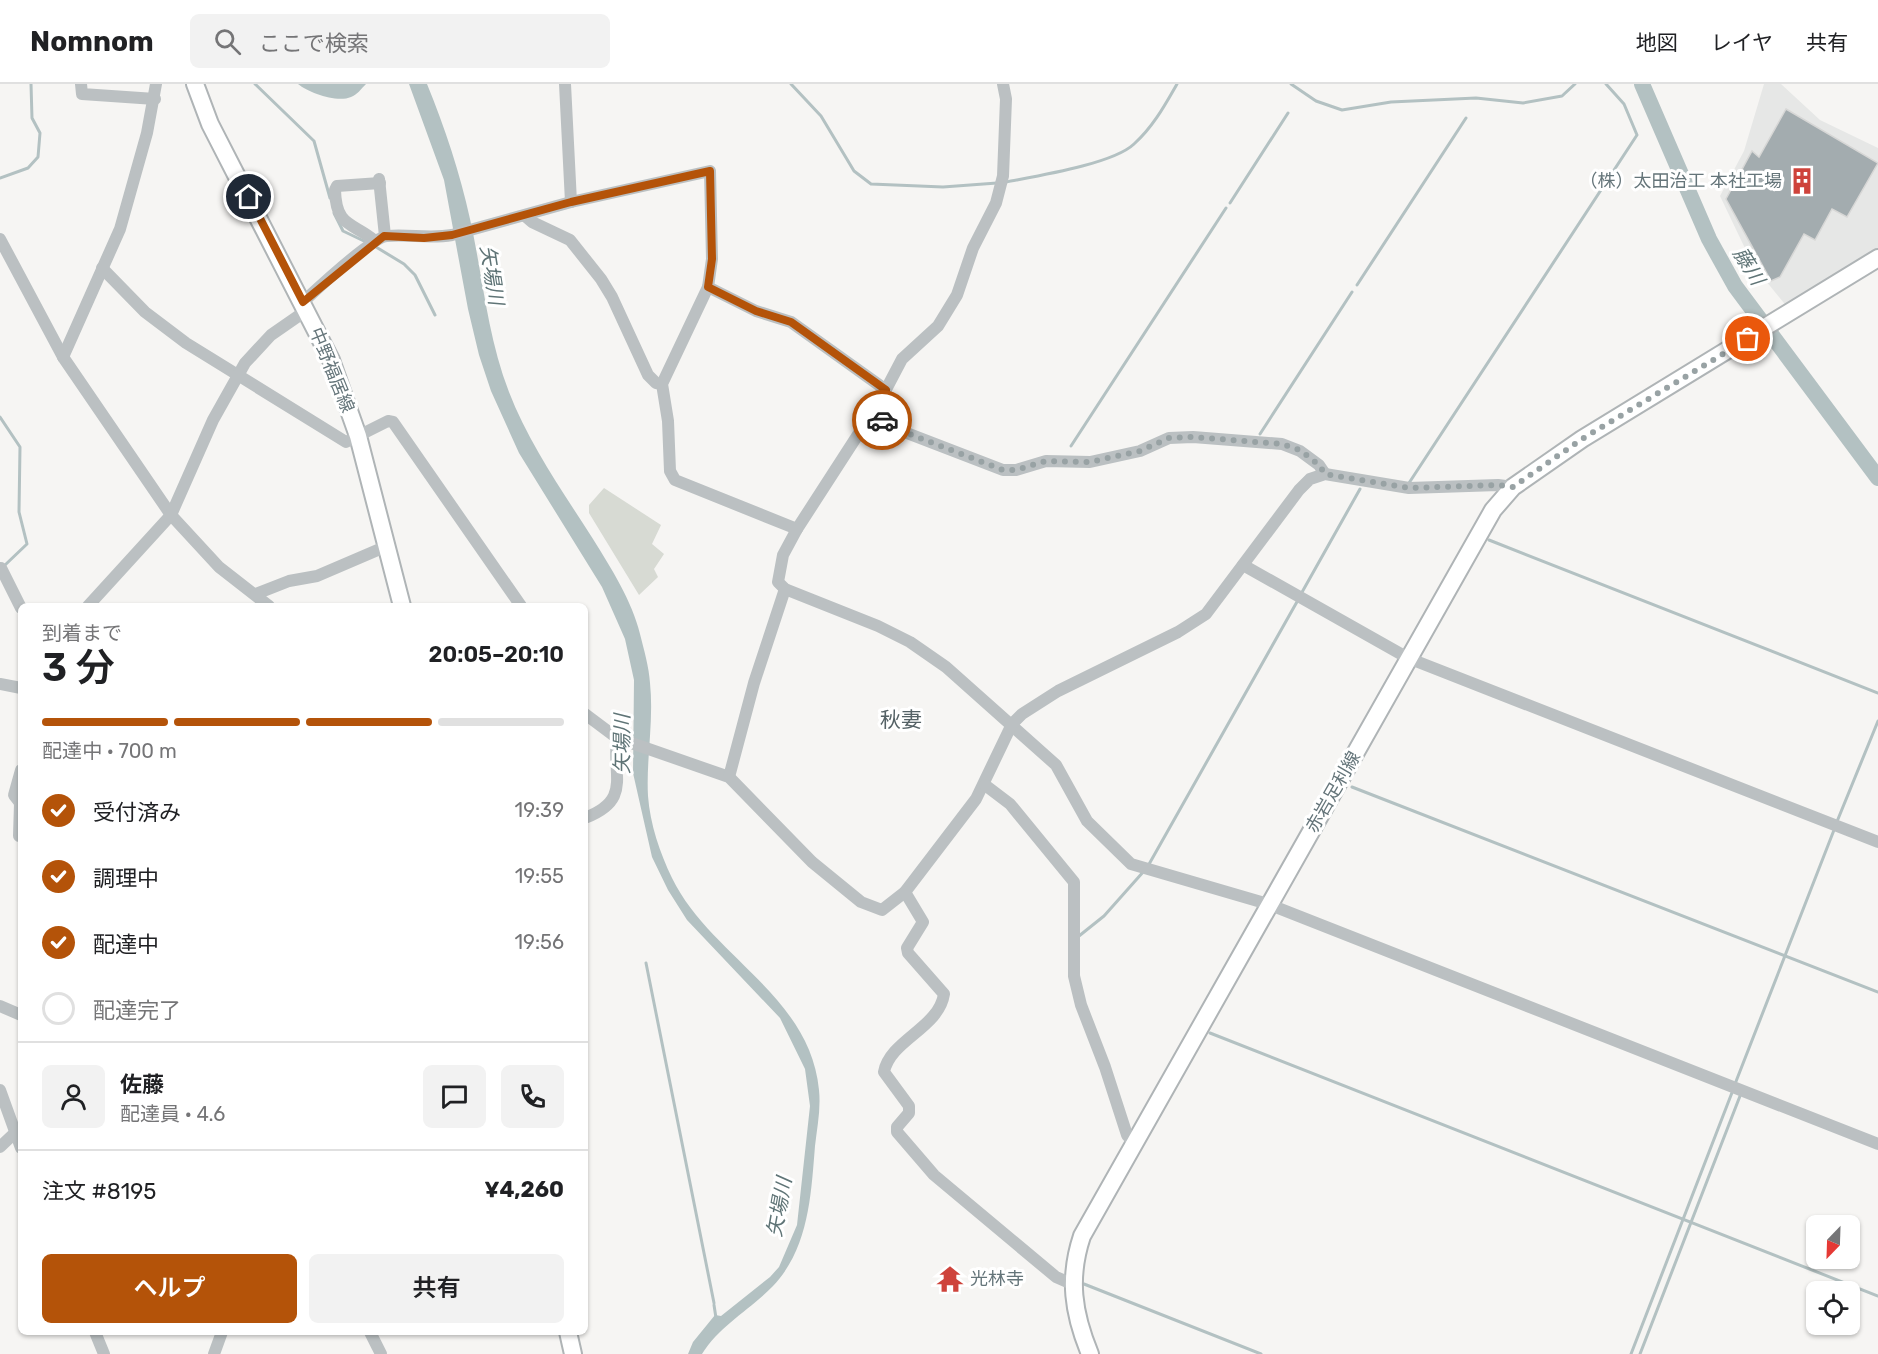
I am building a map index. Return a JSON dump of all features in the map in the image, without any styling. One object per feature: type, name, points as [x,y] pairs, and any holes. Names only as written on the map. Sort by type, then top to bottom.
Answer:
[{"type":"main road","name":"中野福居線","points":[[195,84],[210,124],[331,360],[358,436],[401,603]]},
{"type":"main road","name":"赤岩足利線","points":[[1090,1354],[1076,1317],[1072,1284],[1073,1268],[1082,1236],[1133,1142],[1483,526],[1513,487],[1582,439],[1878,258]]},
{"type":"main road","points":[[569,1335],[573,1354]]},
{"type":"street","points":[[81,84],[82,94],[155,99]]},
{"type":"street","points":[[63,357],[120,229],[155,99],[156,84]]},
{"type":"street","points":[[565,84],[571,202]]},
{"type":"street","points":[[1004,84],[1006,99],[1002,182],[973,248],[953,303],[938,326],[902,359],[872,414],[797,529],[783,555],[778,582],[785,589],[878,626],[910,642],[946,668],[1056,765],[1087,821],[1131,864],[1268,904],[1878,1144]]},
{"type":"street","points":[[91,603],[171,515],[237,374],[271,335],[380,238],[379,181],[337,186],[334,190],[337,206],[346,224],[380,238],[424,238],[452,235],[571,202],[710,171],[712,259],[708,287],[662,384],[673,478],[797,529]]},
{"type":"street","points":[[525,216],[532,222],[570,240],[612,297],[648,375],[662,384]]},
{"type":"street","points":[[0,239],[63,357],[171,515],[219,567],[266,603]]},
{"type":"street","points":[[102,268],[145,312],[186,343],[346,442],[388,421],[393,422],[519,603]]},
{"type":"street","points":[[708,287],[756,311],[791,322],[886,390]]},
{"type":"street","points":[[872,414],[899,430],[1003,470],[1016,470],[1046,461],[1090,462],[1140,451],[1169,438],[1193,437],[1282,444],[1300,450],[1319,465],[1325,474]]},
{"type":"street","points":[[588,717],[595,724],[623,740],[729,777],[812,861],[861,902],[882,910],[905,892],[985,785],[1012,724],[1030,707],[1196,622],[1206,614],[1299,490],[1310,479],[1325,474],[1409,488],[1498,485],[1513,487]]},
{"type":"street","points":[[256,594],[289,581],[317,576],[387,546]]},
{"type":"street","points":[[1243,565],[1408,657],[1878,842]]},
{"type":"street","points":[[1,568],[18,603]]},
{"type":"street","points":[[729,777],[754,683],[785,589]]},
{"type":"street","points":[[0,684],[18,687]]},
{"type":"street","points":[[588,817],[610,806],[614,799],[618,781],[615,757],[623,740]]},
{"type":"street","points":[[18,781],[14,795],[18,800]]},
{"type":"street","points":[[985,785],[1010,804],[1074,882],[1074,976],[1081,1005],[1105,1067],[1127,1135],[1133,1142]]},
{"type":"street","points":[[905,892],[923,922],[907,948],[908,953],[944,994],[941,1004],[921,1030],[892,1055],[885,1066],[884,1072],[909,1106],[909,1113],[897,1126],[897,1132],[934,1175],[1056,1277],[1072,1284]]},
{"type":"street","points":[[0,1006],[18,1014]]},
{"type":"street","points":[[0,1090],[18,1130],[0,1147]]},
{"type":"street","points":[[96,1335],[104,1354]]},
{"type":"street","points":[[214,1354],[221,1335]]},
{"type":"street","points":[[372,1335],[381,1354]]},
{"type":"shaded area","points":[[298,84],[366,84],[353,96],[338,99],[316,94]]},
{"type":"shaded area","points":[[409,84],[427,84],[452,151],[475,241],[495,349],[517,411],[547,467],[614,573],[636,622],[647,665],[651,697],[649,807],[663,859],[689,906],[779,1002],[798,1028],[812,1057],[819,1090],[819,1111],[809,1202],[801,1238],[785,1271],[773,1286],[726,1326],[702,1354],[688,1354],[693,1342],[715,1315],[721,1316],[770,1277],[779,1267],[797,1225],[810,1106],[805,1069],[780,1018],[687,920],[668,890],[652,857],[633,773],[634,680],[625,639],[602,587],[519,453],[491,391],[479,355],[468,309],[444,180]]},
{"type":"shaded area","points":[[1764,84],[1781,84],[1820,120],[1878,148],[1878,249],[1788,308],[1753,265],[1720,196],[1744,151]]},
{"type":"shaded area","points":[[604,488],[661,525],[652,544],[664,554],[654,569],[658,577],[639,595],[589,513],[589,505]]},
{"type":"building","name":"（株）太田治工 本社工場","points":[[1786,109],[1878,163],[1847,217],[1832,209],[1815,240],[1804,234],[1780,277],[1771,281],[1726,199],[1752,151],[1759,157]]},
{"type":"waterway","points":[[0,178],[28,168],[38,157],[40,133],[32,118],[31,84]]},
{"type":"waterway","points":[[255,84],[314,141],[330,198]]},
{"type":"waterway","points":[[791,84],[821,116],[854,171],[871,184],[943,187],[997,183]]},
{"type":"waterway","points":[[1006,182],[1055,173],[1110,158],[1124,151],[1147,130],[1177,84]]},
{"type":"waterway","points":[[1291,84],[1316,101],[1342,110],[1391,102],[1476,98],[1523,103],[1562,96],[1575,84]]},
{"type":"waterway","points":[[1409,483],[1637,135],[1624,104],[1606,84]]},
{"type":"waterway","name":"藤川","points":[[1642,84],[1709,239],[1735,286],[1878,478]]},
{"type":"waterway","points":[[1230,203],[1288,113]]},
{"type":"waterway","points":[[1357,285],[1466,118]]},
{"type":"waterway","points":[[1071,446],[1226,208]]},
{"type":"waterway","points":[[334,213],[343,231],[366,242]]},
{"type":"waterway","points":[[376,247],[404,264],[415,275],[435,315]]},
{"type":"waterway","points":[[1260,434],[1352,292]]},
{"type":"waterway","points":[[0,417],[20,447],[19,512],[27,544],[5,565]]},
{"type":"waterway","points":[[1301,594],[1360,489]]},
{"type":"waterway","points":[[1489,540],[1878,693]]},
{"type":"waterway","points":[[1148,866],[1298,600]]},
{"type":"waterway","points":[[1836,824],[1878,721]]},
{"type":"waterway","points":[[1352,787],[1878,992]]},
{"type":"waterway","points":[[1735,1084],[1834,830]]},
{"type":"waterway","points":[[1079,936],[1104,916],[1144,871]]},
{"type":"waterway","points":[[646,963],[714,1303]]},
{"type":"waterway","points":[[1210,1033],[1878,1296]]},
{"type":"waterway","points":[[1631,1354],[1733,1090]]},
{"type":"waterway","points":[[1640,1354],[1740,1096]]},
{"type":"waterway","points":[[1084,1284],[1261,1354]]},
{"type":"waterway","points":[[714,1305],[716,1318]]},
{"type":"way so far","points":[[882,420],[899,430],[1003,470],[1016,470],[1046,461],[1090,462],[1140,451],[1169,438],[1193,437],[1272,442],[1291,446],[1319,465],[1325,474],[1389,486],[1432,488],[1498,485],[1513,487],[1582,439],[1748,339]]},
{"type":"place","name":"（株）太田治工 本社工場","points":[[1802,181]]},
{"type":"place","name":"光林寺","points":[[950,1279]]},
{"type":"district","name":"秋妻","points":[[901,719]]},
{"type":"route","points":[[249,197],[303,302],[375,241],[384,236],[434,238],[452,235],[571,202],[710,171],[712,259],[708,287],[756,311],[800,327],[886,390],[872,414],[882,420]]},
{"type":"water label","name":"矢場川","points":[[492,275]]},
{"type":"water label","name":"矢場川","points":[[622,744]]},
{"type":"water label","name":"矢場川","points":[[779,1207]]}]
